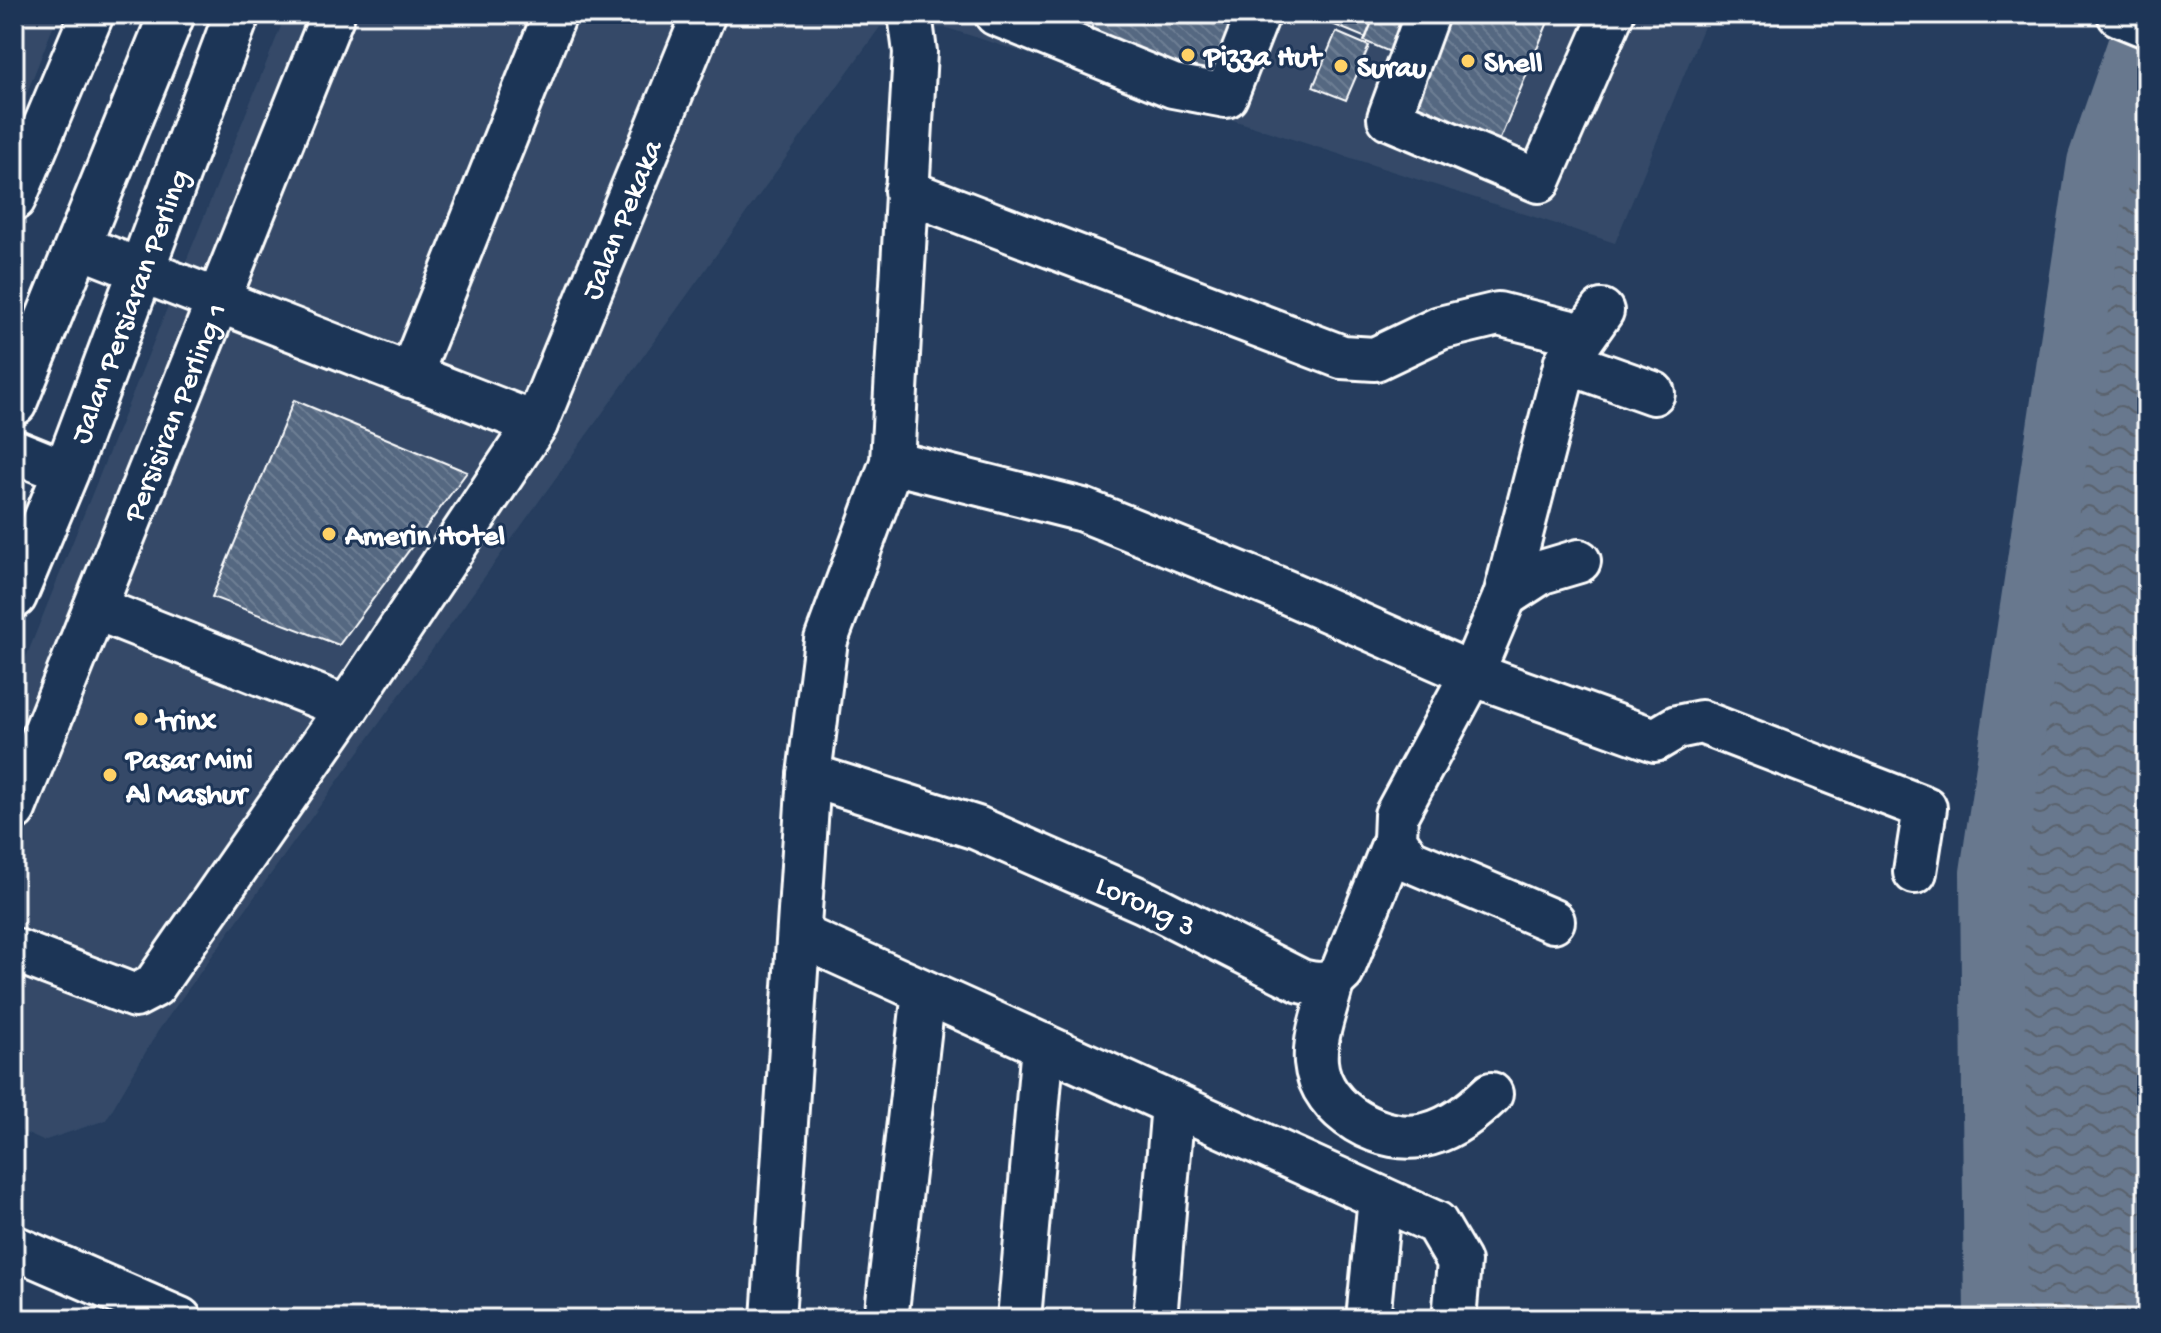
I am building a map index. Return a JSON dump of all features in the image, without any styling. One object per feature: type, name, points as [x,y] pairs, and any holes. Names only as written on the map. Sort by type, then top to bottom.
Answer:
[{"type":"main road","points":[[14,403],[172,14]]},
{"type":"main road","name":"Jalan Persiaran Perling","points":[[14,596],[66,472],[237,14]]},
{"type":"main road","points":[[2120,14],[2147,25]]},
{"type":"street","points":[[14,199],[92,14]]},
{"type":"street","name":"Persisiran Perling 1","points":[[14,809],[333,14]]},
{"type":"street","points":[[410,376],[555,14]]},
{"type":"street","name":"Jalan Pekaka","points":[[14,950],[135,996],[154,986],[347,708],[536,424],[704,14]]},
{"type":"street","points":[[773,1319],[809,775],[826,640],[892,462],[902,328],[906,191],[915,52],[910,14]]},
{"type":"street","points":[[996,14],[1173,86],[1226,96],[1258,14]]},
{"type":"street","points":[[1427,14],[1389,118],[1539,181],[1612,14]]},
{"type":"street","points":[[906,191],[1342,357],[1375,359],[1440,328],[1498,314],[1584,336],[1653,393]]},
{"type":"street","points":[[78,246],[536,424]]},
{"type":"street","points":[[1491,1094],[1466,1117],[1429,1134],[1407,1135],[1363,1127],[1326,1090],[1316,1064],[1332,983],[1342,972],[1395,840],[1396,815],[1472,674],[1505,596],[1584,336]]},
{"type":"street","points":[[14,451],[66,472]]},
{"type":"street","points":[[892,462],[1083,510],[1284,591],[1472,674],[1655,740],[1677,727],[1701,722],[1925,808],[1915,872]]},
{"type":"street","points":[[1505,596],[1542,572],[1579,561]]},
{"type":"street","points":[[95,608],[347,708]]},
{"type":"street","name":"Lorong 3","points":[[809,775],[977,828],[1145,902],[1301,981],[1322,986],[1332,983]]},
{"type":"street","points":[[1395,840],[1409,860],[1553,921]]},
{"type":"street","points":[[799,935],[1436,1223],[1459,1262],[1454,1319]]},
{"type":"street","points":[[886,1319],[924,992]]},
{"type":"street","points":[[1019,1319],[1043,1045]]},
{"type":"street","points":[[1155,1319],[1173,1104]]},
{"type":"street","points":[[1368,1319],[1380,1198]]},
{"type":"street","points":[[14,1247],[102,1304],[180,1319]]},
{"type":"shaded area","points":[[14,14],[58,14],[14,126]]},
{"type":"shaded area","points":[[286,14],[1709,14],[1615,243],[947,28],[880,27],[158,1031],[106,1120],[43,1141],[14,1128],[14,687]]},
{"type":"water","points":[[2147,24],[2147,1319],[1996,1319],[1992,873],[2099,163]]},
{"type":"building","points":[[1057,14],[1097,14],[1091,29]]},
{"type":"building","name":"Pizza Hut","points":[[1097,14],[1240,14],[1213,81],[1091,29]]},
{"type":"building","points":[[1308,14],[1375,14],[1366,38]]},
{"type":"building","points":[[1375,14],[1528,14],[1548,22],[1496,149],[1407,113],[1426,67],[1364,41]]},
{"type":"building","name":"Surau","points":[[1336,32],[1369,46],[1346,100],[1313,87]]},
{"type":"building","name":"Amerin Hotel","points":[[294,400],[467,472],[339,645],[212,597]]},
{"type":"waterway","points":[[1996,1319],[1992,873],[2099,163],[2147,24]]},
{"type":"place","name":"Pizza Hut","points":[[1188,55]]},
{"type":"place","name":"Shell","points":[[1468,61]]},
{"type":"place","name":"Surau","points":[[1341,66]]},
{"type":"place","name":"Amerin Hotel","points":[[329,534]]},
{"type":"place","name":"trinx","points":[[141,719]]},
{"type":"place","name":"Pasar Mini Al Mashur","points":[[110,775]]}]
